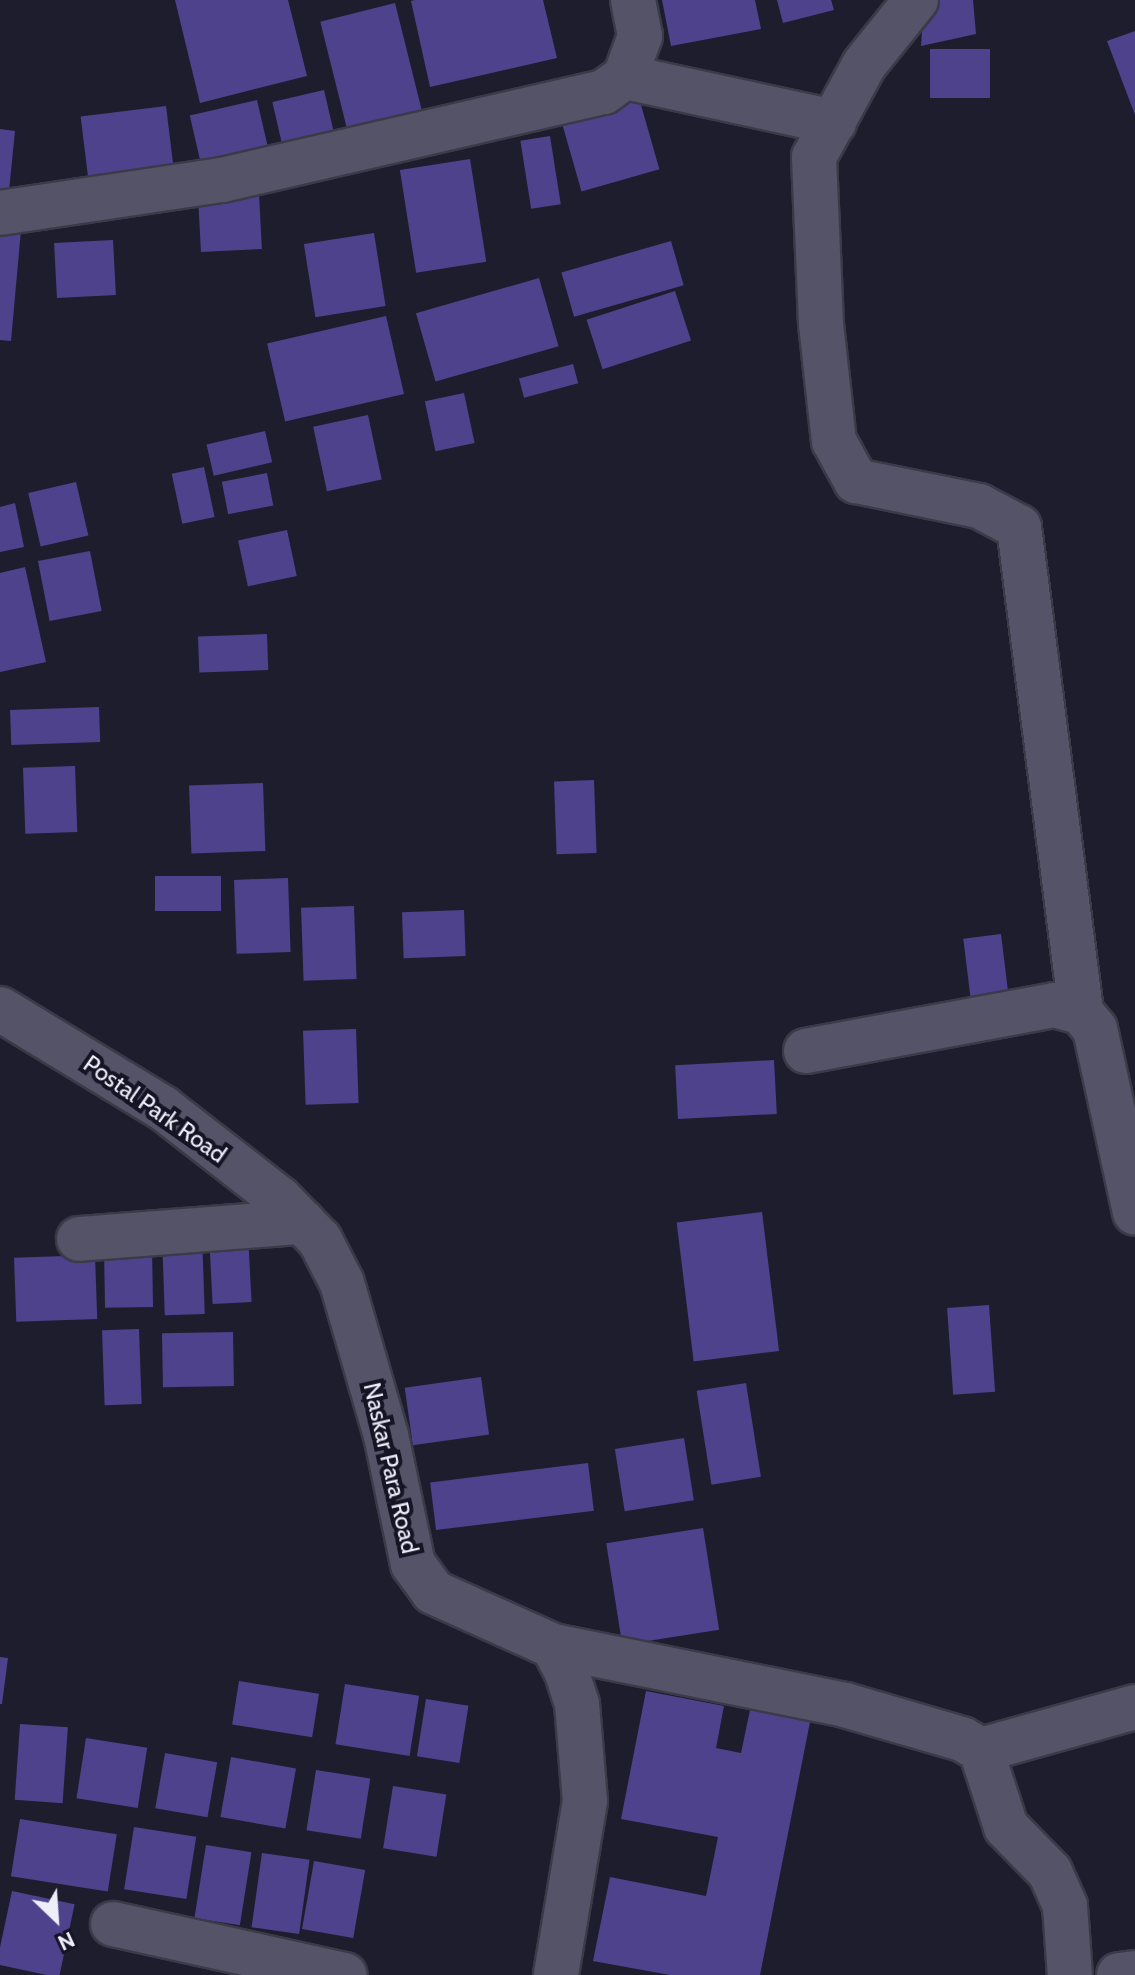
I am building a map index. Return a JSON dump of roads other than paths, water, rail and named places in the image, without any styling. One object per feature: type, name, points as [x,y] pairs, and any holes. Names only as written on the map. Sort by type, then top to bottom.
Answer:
[{"type":"street","points":[[0,213],[222,180],[574,102],[604,92],[625,77],[640,36],[633,0]]},
{"type":"street","points":[[916,0],[864,65],[814,157],[821,324],[834,441],[856,481],[979,506],[1019,527],[1081,1012],[1095,1029],[1135,1213]]},
{"type":"street","points":[[625,77],[834,122]]},
{"type":"street","points":[[806,1051],[1054,1005],[1081,1012]]},
{"type":"street","name":"Postal Park Road","points":[[0,1009],[163,1108],[302,1222]]},
{"type":"street","points":[[79,1239],[302,1222]]},
{"type":"street","name":"Naskar Para Road","points":[[302,1222],[320,1240],[342,1283],[386,1435],[413,1564],[433,1592],[553,1646],[845,1705],[962,1739],[981,1750]]},
{"type":"street","points":[[553,1646],[577,1704],[585,1801],[556,1975]]},
{"type":"street","points":[[1070,1975],[1065,1906],[1050,1872],[1006,1827],[981,1750],[1135,1707]]},
{"type":"street","points":[[113,1924],[344,1975]]},
{"type":"street","points":[[1119,1975],[1135,1973]]}]
